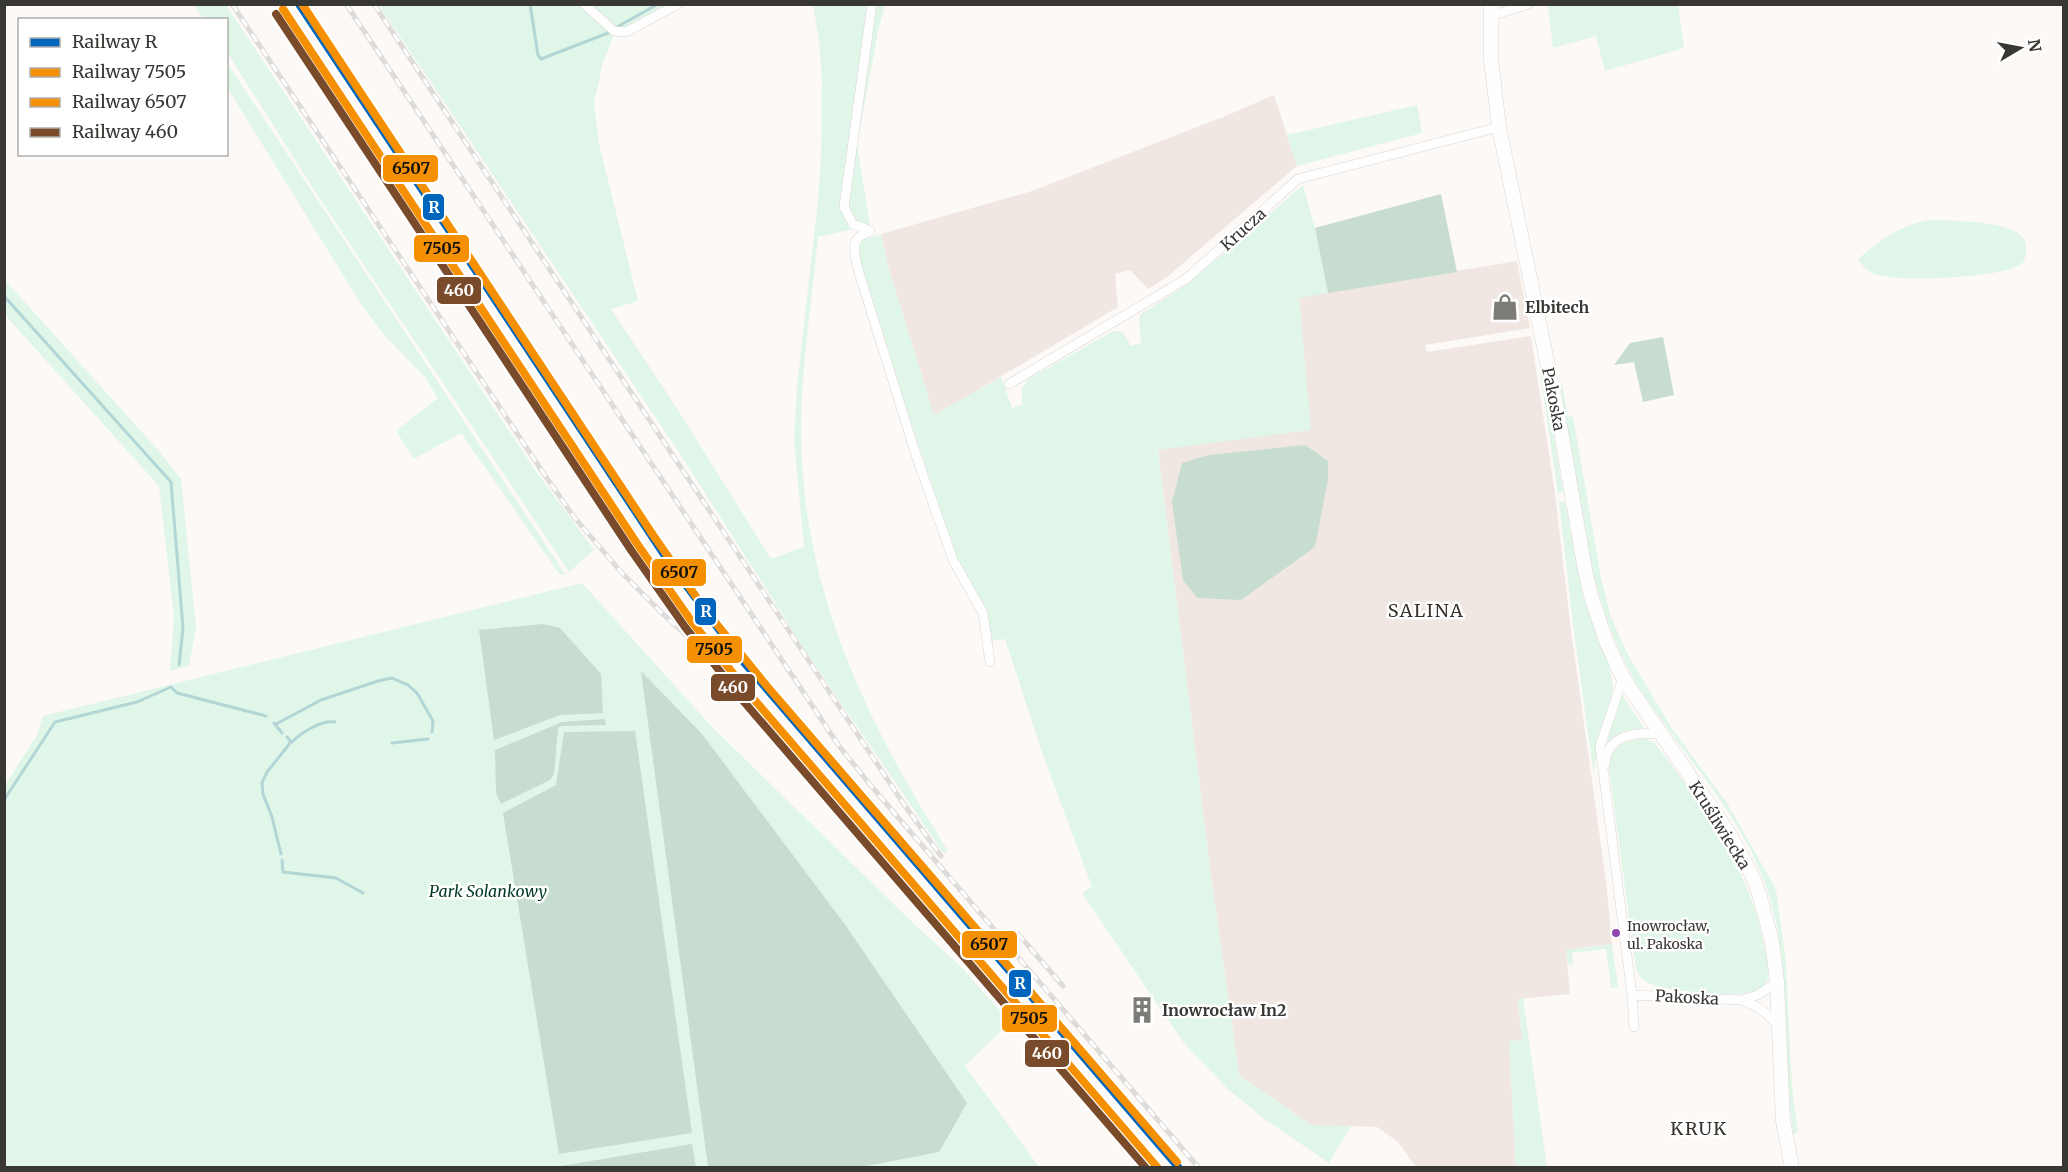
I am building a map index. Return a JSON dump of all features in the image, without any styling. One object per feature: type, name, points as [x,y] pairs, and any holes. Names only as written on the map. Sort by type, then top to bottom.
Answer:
[{"type":"main road","name":"Pakoska","points":[[1491,10],[1494,94],[1499,127],[1559,420],[1585,570],[1600,625],[1623,678]]},
{"type":"main road","name":"Kruśliwiecka","points":[[1623,678],[1730,835],[1759,892],[1772,942],[1777,982],[1783,1121],[1792,1167]]},
{"type":"street","points":[[584,4],[614,31],[626,32],[678,4]]},
{"type":"street","points":[[872,4],[844,207],[853,224],[870,231],[859,236],[855,243],[857,266],[915,452],[953,561],[983,613],[990,662]]},
{"type":"street","points":[[1491,10],[1529,4]]},
{"type":"street","name":"Krucza","points":[[1009,384],[1186,279],[1298,180],[1499,127]]},
{"type":"street","name":"Pakoska","points":[[1623,678],[1600,746],[1632,995],[1634,1027]]},
{"type":"street","name":"Pakoska","points":[[1604,775],[1607,754],[1623,737],[1636,733],[1660,734]]},
{"type":"street","name":"Pakoska","points":[[1741,1000],[1758,995],[1777,982]]},
{"type":"street","name":"Pakoska","points":[[1632,995],[1741,1000],[1758,1006],[1771,1017],[1779,1028]]},
{"type":"shaded area","points":[[1274,95],[1297,166],[1167,277],[1148,289],[1130,270],[1115,274],[1118,307],[934,416],[888,266],[881,234],[1032,191]]},
{"type":"shaded area","points":[[1517,261],[1530,328],[1425,345],[1427,352],[1531,336],[1555,493],[1571,631],[1606,881],[1612,944],[1566,950],[1570,994],[1518,999],[1522,1040],[1509,1042],[1516,1167],[1416,1167],[1398,1142],[1377,1127],[1311,1125],[1239,1075],[1209,861],[1158,450],[1305,366],[1299,297]]},
{"type":"green space","points":[[194,5],[226,5],[535,470],[594,550],[569,572],[316,193],[228,54],[228,18],[203,18]]},
{"type":"green space","points":[[379,5],[579,5],[614,35],[603,62],[594,103],[599,144],[638,301],[611,309],[676,407],[771,559],[804,547],[794,441],[797,386],[821,156],[822,80],[813,5],[885,5],[857,145],[870,225],[818,237],[803,383],[801,432],[804,490],[813,546],[826,600],[844,652],[891,753],[948,851],[944,854],[807,653],[682,457]]},
{"type":"green space","points":[[589,5],[669,5],[625,28],[613,26]]},
{"type":"green space","points":[[1548,5],[1678,5],[1684,48],[1605,71],[1596,36],[1553,48]]},
{"type":"green space","points":[[228,65],[565,574],[560,575],[461,433],[414,459],[396,431],[438,398],[425,377],[384,335],[361,304],[228,89]]},
{"type":"green space","points":[[1417,105],[1422,133],[1297,166],[1287,135]]},
{"type":"green space","points":[[1303,185],[1315,228],[1328,293],[1299,298],[1311,430],[1158,450],[1209,861],[1239,1075],[1311,1125],[1351,1126],[1329,1163],[1263,1118],[1228,1089],[1183,1042],[1082,893],[1092,887],[1043,755],[1005,639],[992,641],[986,612],[960,566],[917,441],[858,252],[862,240],[881,234],[888,266],[934,415],[1001,377],[1012,408],[1022,405],[1022,390],[1027,380],[1113,331],[1122,332],[1130,346],[1141,343],[1139,320],[1141,314],[1189,283]]},
{"type":"green space","points":[[1441,194],[1457,272],[1328,293],[1315,228]]},
{"type":"green space","points":[[1931,220],[1967,221],[2008,228],[2024,239],[2026,253],[2024,262],[1999,272],[1943,278],[1903,278],[1875,274],[1865,268],[1858,259],[1901,229]]},
{"type":"green space","points":[[4,279],[158,450],[181,479],[196,627],[189,666],[170,671],[174,616],[159,486],[5,315]]},
{"type":"green space","points":[[1663,337],[1674,395],[1643,402],[1634,362],[1614,365],[1630,343]]},
{"type":"green space","points":[[1543,371],[1563,492],[1558,494],[1540,372]]},
{"type":"green space","points":[[1562,382],[1568,417],[1573,416],[1601,578],[1611,617],[1627,653],[1671,727],[1727,803],[1776,889],[1786,963],[1792,1087],[1798,1133],[1793,1134],[1782,962],[1771,902],[1756,862],[1734,821],[1642,693],[1618,647],[1604,611],[1585,537],[1560,384]]},
{"type":"green space","points":[[1305,445],[1328,461],[1328,480],[1315,547],[1241,600],[1197,598],[1183,580],[1172,502],[1182,463],[1209,455]]},
{"type":"green space","points":[[1565,501],[1583,597],[1608,662],[1613,684],[1612,702],[1597,745],[1594,775],[1559,502]]},
{"type":"green space","name":"Park Solankowy","points":[[582,583],[713,728],[961,967],[1010,1022],[965,1066],[1039,1167],[5,1167],[4,787],[37,735],[43,716]]},
{"type":"green space","points":[[543,624],[560,628],[601,674],[603,713],[560,715],[494,740],[479,630]]},
{"type":"green space","points":[[641,671],[702,734],[846,926],[967,1103],[939,1152],[862,1167],[708,1167]]},
{"type":"green space","points":[[1622,695],[1644,728],[1625,732],[1609,743],[1606,739]]},
{"type":"green space","points":[[605,719],[606,725],[561,726],[558,728],[554,774],[550,780],[501,804],[496,793],[495,750],[562,722]]},
{"type":"green space","points":[[635,731],[692,1133],[559,1154],[503,813],[556,785],[564,732]]},
{"type":"green space","points":[[1643,738],[1654,742],[1706,813],[1748,890],[1757,917],[1768,969],[1766,982],[1753,992],[1719,994],[1661,987],[1645,981],[1636,970],[1609,768],[1615,750],[1625,743]]},
{"type":"green space","points":[[1612,944],[1618,987],[1611,988],[1606,949],[1572,953],[1573,964],[1568,965],[1566,950]]},
{"type":"green space","points":[[1523,998],[1547,1167],[1516,1167],[1509,1041],[1522,1040],[1518,999]]},
{"type":"green space","points":[[692,1144],[696,1167],[561,1167],[561,1166]]},
{"type":"waterway","points":[[530,4],[538,55],[541,59],[608,33]]},
{"type":"waterway","points":[[617,27],[658,4]]},
{"type":"waterway","points":[[4,296],[171,482],[183,628],[179,665]]},
{"type":"waterway","points":[[276,724],[321,700],[392,678],[408,685],[417,693],[433,721],[432,732]]},
{"type":"waterway","points":[[4,800],[55,722],[137,702],[171,687],[177,693],[266,716]]},
{"type":"waterway","points":[[292,742],[312,728],[324,723],[335,722]]},
{"type":"waterway","points":[[274,723],[282,733]]},
{"type":"waterway","points":[[281,854],[272,817],[263,794],[262,783],[267,772],[291,742],[287,737]]},
{"type":"waterway","points":[[392,743],[428,739]]},
{"type":"waterway","points":[[282,860],[283,872],[336,878],[363,893]]},
{"type":"railway","points":[[232,4],[574,517],[621,572],[760,704],[1159,1168]]},
{"type":"railway","points":[[346,4],[839,746],[1199,1168]]},
{"type":"railway","points":[[374,4],[903,803],[941,856]]},
{"type":"railway","points":[[1018,934],[1063,986]]},
{"type":"rail line","name":"R","points":[[299,4],[669,562],[741,659],[1179,1168]]},
{"type":"rail line","name":"6507","points":[[302,4],[653,535],[706,611],[766,685],[1177,1162]]},
{"type":"rail line","name":"7505","points":[[283,9],[638,545],[692,622],[752,697],[1158,1168]]},
{"type":"rail line","name":"460","points":[[276,14],[631,550],[685,627],[745,703],[1146,1168]]},
{"type":"place","name":"Elbitech","points":[[1505,307]]},
{"type":"place","name":"Inowrocław, ul. Pakoska","points":[[1616,933]]},
{"type":"place","name":"Inowrocław In2","points":[[1142,1010]]},
{"type":"district","name":"SALINA","points":[[1426,611]]},
{"type":"district","name":"KRUK","points":[[1699,1129]]}]
